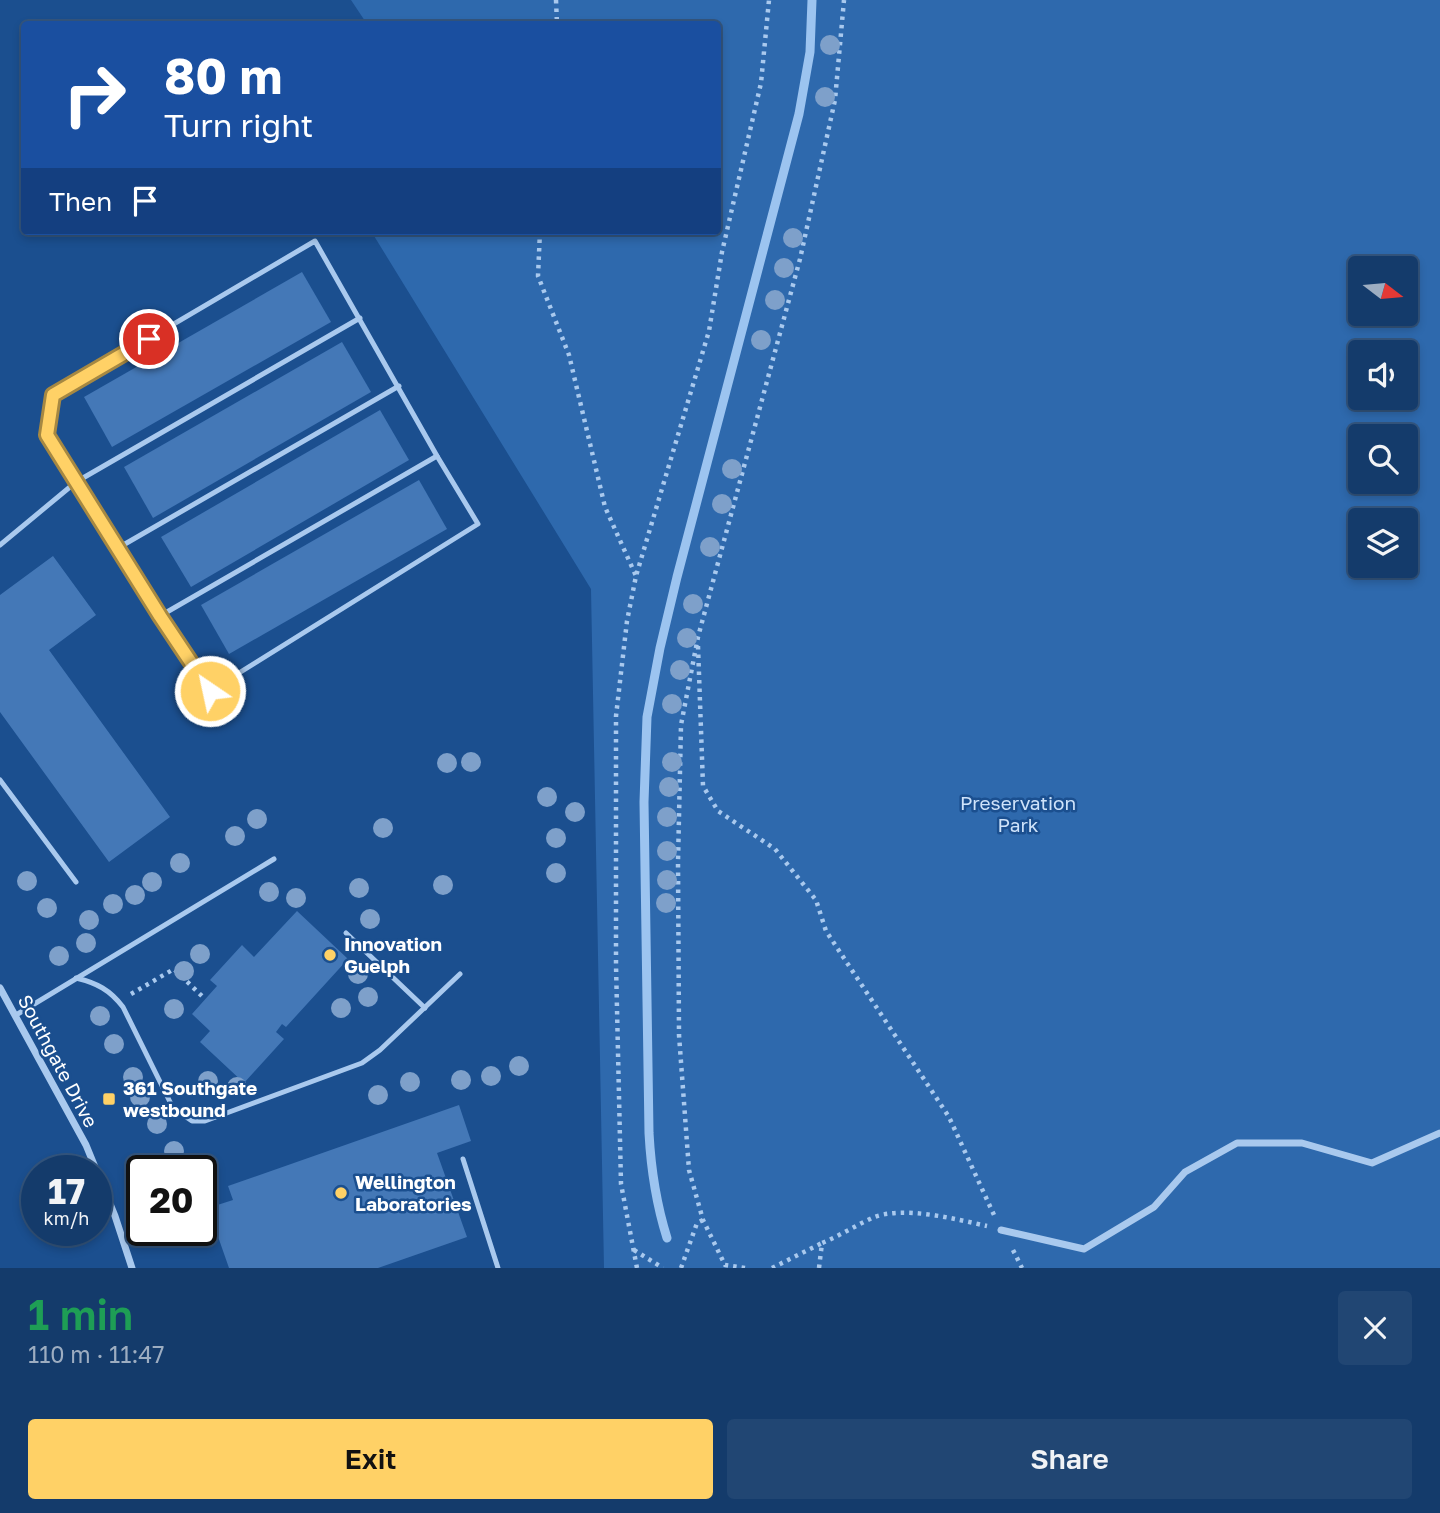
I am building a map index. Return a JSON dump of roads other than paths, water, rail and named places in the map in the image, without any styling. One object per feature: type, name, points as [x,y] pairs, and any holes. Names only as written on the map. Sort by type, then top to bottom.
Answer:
[{"type":"street","name":"Southgate Drive","points":[[0,988],[86,1145],[116,1216],[132,1268]]},
{"type":"street","points":[[1001,1230],[1084,1249],[1154,1207],[1185,1172],[1237,1143],[1303,1143],[1372,1163],[1440,1133]]},
{"type":"lane","points":[[315,240],[360,317],[478,524],[210,691],[47,435],[53,395],[315,240]]},
{"type":"lane","points":[[0,545],[76,482],[360,317]]},
{"type":"lane","points":[[118,548],[399,386]]},
{"type":"lane","points":[[160,616],[437,456]]},
{"type":"lane","points":[[0,780],[76,882]]},
{"type":"lane","points":[[16,1015],[274,859]]},
{"type":"lane","points":[[346,933],[425,1008]]},
{"type":"lane","points":[[76,978],[98,984],[112,993],[173,1108],[192,1121],[205,1121],[362,1063],[380,1050],[460,974]]},
{"type":"lane","points":[[463,1159],[498,1268]]},
{"type":"waterway","points":[[667,1238],[655,1186],[649,1133],[644,802],[647,717],[677,577],[799,114],[810,52],[812,0]]},
{"type":"place","name":"Innovation Guelph","points":[[330,955]]},
{"type":"place","name":"361 Southgate westbound","points":[[109,1099]]},
{"type":"place","name":"Wellington Laboratories","points":[[341,1193]]},
{"type":"park label","name":"Preservation Park","points":[[1018,814]]}]
